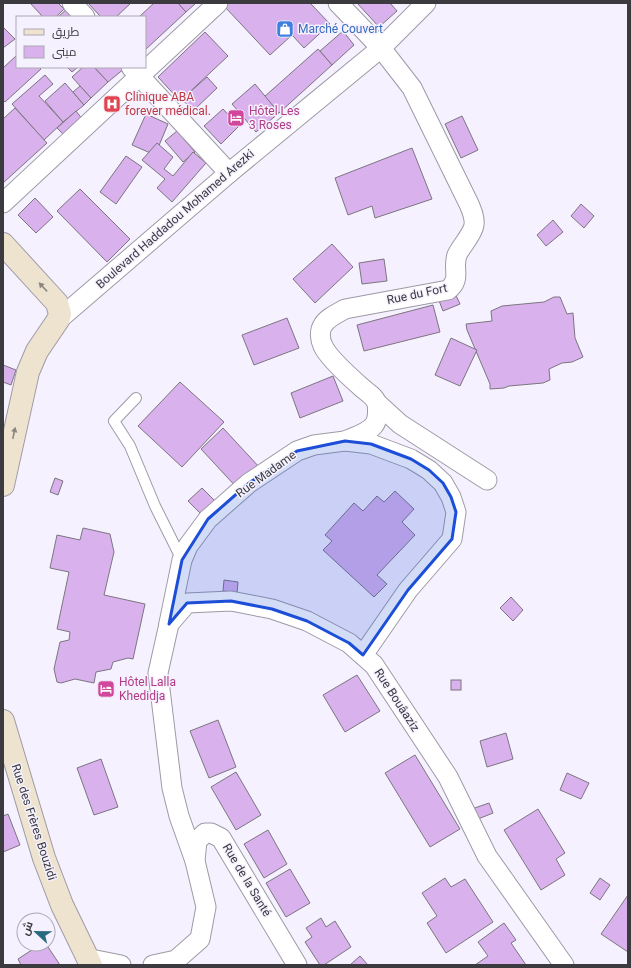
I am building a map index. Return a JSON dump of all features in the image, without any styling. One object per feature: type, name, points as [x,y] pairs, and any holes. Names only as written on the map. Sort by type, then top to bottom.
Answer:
[{"type":"main road","points":[[3,244],[57,303],[60,314],[58,320]]},
{"type":"main road","name":"Boulevard Haddadou Mohamed Arezki","points":[[3,485],[28,372],[38,351],[58,320]]},
{"type":"main road","name":"Rue des Frères Bouzidi","points":[[3,721],[44,858],[62,905],[89,961]]},
{"type":"street","points":[[72,3],[84,16]]},
{"type":"street","points":[[146,64],[218,3]]},
{"type":"street","points":[[338,3],[381,48]]},
{"type":"street","name":"Boulevard Haddadou Mohamed Arezki","points":[[58,320],[229,173],[381,48],[426,3]]},
{"type":"street","name":"Rue du Fort","points":[[377,403],[322,345],[320,334],[323,325],[345,309],[448,290],[454,286],[456,279],[457,257],[461,247],[474,228],[475,219],[412,88],[381,48]]},
{"type":"street","points":[[3,203],[136,72],[229,173]]},
{"type":"street","points":[[345,441],[374,426],[376,420],[377,403]]},
{"type":"street","points":[[377,403],[400,424],[487,480]]},
{"type":"street","name":"Rue Madame","points":[[169,624],[182,560],[188,546],[208,519],[249,484],[297,451],[314,445],[345,441],[371,444],[411,459],[429,470],[443,483],[451,497],[456,512],[452,539],[408,590],[363,655]]},
{"type":"street","name":"Rue Bouâaziz","points":[[153,965],[176,960],[200,939],[206,907],[195,861],[179,816],[172,788],[163,725],[158,673],[169,624],[187,603],[230,601],[272,609],[308,621],[349,644],[374,665],[448,777],[487,856],[564,965]]},
{"type":"street","name":"Rue de la Santé","points":[[195,861],[197,841],[205,833],[211,833],[221,838],[297,965]]},
{"type":"street","points":[[89,961],[121,965]]},
{"type":"lane","points":[[136,398],[114,420],[130,446],[155,506],[182,560]]},
{"type":"highlighted area","points":[[345,441],[371,444],[411,459],[429,470],[443,483],[451,497],[456,512],[452,539],[408,590],[363,655],[349,643],[307,621],[272,609],[231,601],[187,603],[169,624],[182,560],[208,519],[249,483],[297,451]]},
{"type":"building","points":[[30,3],[58,3],[64,9],[57,16],[42,16]]},
{"type":"building","points":[[88,3],[131,3],[117,16],[100,16]]},
{"type":"building","points":[[154,3],[178,3],[186,12],[146,49],[146,16],[140,16]]},
{"type":"building","points":[[178,3],[196,3],[186,12]]},
{"type":"building","name":"Marché Couvert","points":[[229,3],[310,3],[330,24],[304,48],[292,35],[270,55],[225,7]]},
{"type":"building","points":[[357,3],[390,3],[397,11],[379,27]]},
{"type":"building","points":[[69,7],[77,16],[59,16]]},
{"type":"building","points":[[3,27],[15,39],[3,48]]},
{"type":"building","points":[[343,31],[354,45],[332,65],[320,51]]},
{"type":"building","points":[[205,32],[228,56],[180,101],[158,77]]},
{"type":"building","points":[[318,49],[332,65],[279,113],[264,97]]},
{"type":"building","points":[[16,56],[16,68],[41,69],[5,102],[3,100],[3,68]]},
{"type":"building","points":[[68,68],[77,68],[72,72]]},
{"type":"building","points":[[82,68],[95,68],[108,82],[91,98],[72,77]]},
{"type":"building","points":[[95,68],[125,68],[108,82]]},
{"type":"building","points":[[45,75],[53,84],[39,96],[63,122],[44,140],[12,104]]},
{"type":"building","points":[[207,77],[217,88],[193,111],[182,99]]},
{"type":"building","points":[[65,83],[84,105],[63,122],[45,101]]},
{"type":"building","points":[[255,84],[279,113],[256,132],[232,104]]},
{"type":"building","points":[[80,86],[91,98],[84,105],[73,92]]},
{"type":"building","points":[[15,108],[47,143],[3,183],[3,119]]},
{"type":"building","points":[[223,109],[239,126],[221,144],[204,126]]},
{"type":"building","points":[[76,111],[83,120],[65,136],[57,128]]},
{"type":"building","points":[[146,114],[168,124],[155,155],[132,145]]},
{"type":"building","points":[[462,116],[478,150],[461,158],[445,124]]},
{"type":"building","points":[[177,131],[195,152],[183,162],[165,141]]},
{"type":"building","points":[[157,143],[173,157],[164,169],[173,176],[193,152],[206,163],[172,202],[157,188],[165,179],[142,160]]},
{"type":"building","points":[[412,148],[432,199],[375,218],[372,206],[348,215],[335,178]]},
{"type":"building","points":[[126,156],[142,167],[116,204],[100,192]]},
{"type":"building","points":[[80,189],[130,239],[107,262],[57,211]]},
{"type":"building","points":[[35,198],[53,217],[36,233],[18,215]]},
{"type":"building","points":[[581,204],[594,216],[584,228],[571,216]]},
{"type":"building","points":[[553,220],[563,232],[546,246],[537,235]]},
{"type":"building","points":[[332,244],[353,267],[315,303],[293,279]]},
{"type":"building","points":[[384,259],[387,281],[362,284],[359,263]]},
{"type":"building","points":[[454,291],[460,304],[443,311],[438,298]]},
{"type":"building","points":[[554,297],[560,297],[567,314],[573,313],[575,338],[583,357],[572,362],[562,363],[549,369],[550,380],[543,383],[490,389],[490,384],[467,330],[466,324],[492,321],[491,311],[502,306],[544,302]]},
{"type":"building","points":[[433,305],[440,332],[364,351],[357,325]]},
{"type":"building","points":[[287,318],[299,348],[254,365],[242,335]]},
{"type":"building","points":[[451,338],[477,350],[460,386],[435,375]]},
{"type":"building","points":[[3,365],[16,370],[11,385],[3,382]]},
{"type":"building","points":[[333,376],[343,401],[300,418],[291,393]]},
{"type":"building","points":[[180,382],[224,422],[182,467],[138,426]]},
{"type":"building","points":[[223,428],[261,469],[239,490],[201,449]]},
{"type":"building","points":[[55,478],[63,481],[58,495],[50,492]]},
{"type":"building","points":[[202,488],[219,505],[205,518],[188,501]]},
{"type":"building","points":[[395,491],[414,509],[402,522],[415,535],[377,575],[387,584],[374,597],[323,550],[332,541],[325,535],[354,503],[363,511],[377,496],[384,502]]},
{"type":"building","points":[[83,528],[110,534],[114,552],[104,595],[145,604],[133,659],[128,658],[113,662],[111,669],[96,672],[94,683],[75,679],[61,683],[57,682],[54,669],[60,642],[69,640],[70,632],[57,629],[69,572],[50,568],[57,535],[80,540]]},
{"type":"building","points":[[224,580],[238,582],[237,593],[223,591]]},
{"type":"building","points":[[511,597],[523,610],[513,621],[500,608]]},
{"type":"building","points":[[357,675],[380,711],[345,732],[323,695]]},
{"type":"building","points":[[451,680],[461,680],[461,690],[451,690]]},
{"type":"building","points":[[218,720],[236,767],[209,778],[190,731]]},
{"type":"building","points":[[506,733],[513,759],[487,767],[480,741]]},
{"type":"building","points":[[415,755],[460,829],[430,847],[385,773]]},
{"type":"building","points":[[101,759],[118,807],[94,815],[77,768]]},
{"type":"building","points":[[236,772],[261,815],[236,830],[211,787]]},
{"type":"building","points":[[567,773],[589,783],[581,799],[560,790]]},
{"type":"building","points":[[489,803],[493,813],[473,821],[469,810]]},
{"type":"building","points":[[538,809],[565,853],[556,859],[565,875],[541,890],[504,830]]},
{"type":"building","points":[[8,814],[20,845],[3,852],[3,816]]},
{"type":"building","points":[[268,830],[287,864],[264,878],[244,844]]},
{"type":"building","points":[[290,869],[310,903],[286,917],[266,883]]},
{"type":"building","points":[[445,878],[451,887],[465,879],[493,922],[446,953],[427,923],[437,916],[422,893]]},
{"type":"building","points":[[600,878],[610,885],[600,900],[590,893]]},
{"type":"building","points":[[628,895],[628,952],[601,934]]},
{"type":"building","points":[[321,918],[326,927],[335,921],[351,947],[324,965],[320,965],[305,942],[312,937],[306,928]]},
{"type":"building","points":[[504,923],[516,940],[511,943],[526,965],[475,965],[488,956],[478,942]]},
{"type":"building","points":[[29,952],[51,952],[60,965],[21,965],[18,959]]},
{"type":"building","points":[[360,956],[368,965],[350,965]]},
{"type":"place","name":"Marché Couvert","points":[[285,29]]},
{"type":"place","name":"Clinique ABA forever médical.","points":[[112,104]]},
{"type":"place","name":"Hôtel Les 3 Roses","points":[[236,118]]},
{"type":"place","name":"Hôtel Lalla Khedidja","points":[[106,689]]}]
